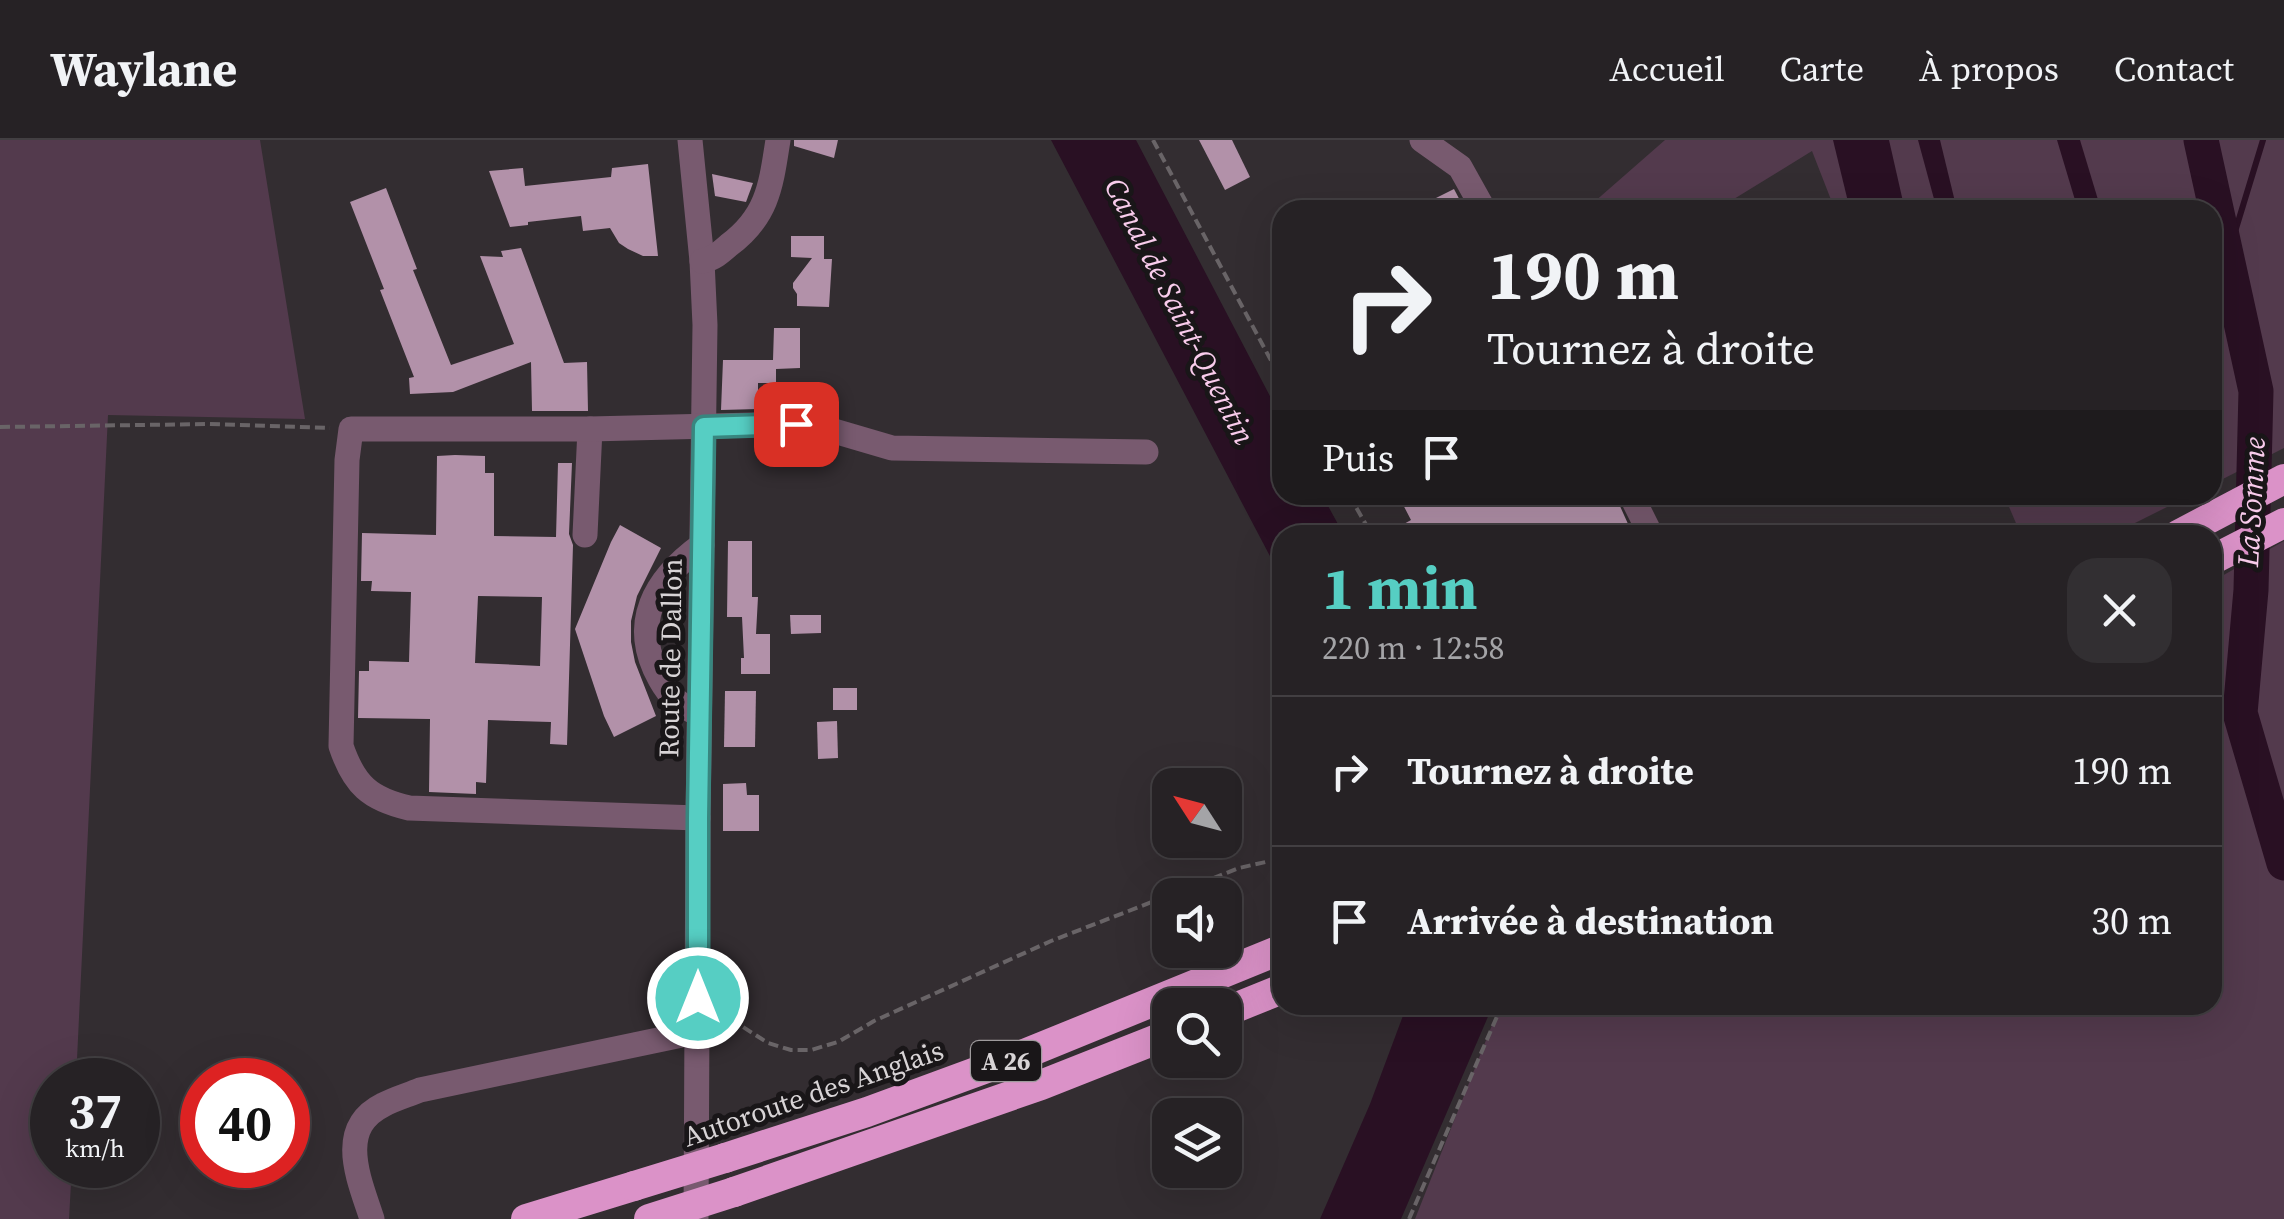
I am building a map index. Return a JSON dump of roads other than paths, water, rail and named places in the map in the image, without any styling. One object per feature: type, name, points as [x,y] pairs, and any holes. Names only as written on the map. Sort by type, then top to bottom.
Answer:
[{"type":"highway","points":[[2197,525],[2284,479]]},
{"type":"highway","points":[[2222,555],[2284,523]]},
{"type":"highway","name":"Autoroute des Anglais","points":[[526,1219],[867,1112],[1022,1055],[1272,953]]},
{"type":"highway","points":[[1242,1005],[1272,993]]},
{"type":"highway","name":"A 26","points":[[649,1219],[1041,1086],[1152,1041]]},
{"type":"street","name":"Route de Dallon","points":[[690,140],[705,325],[696,1219]]},
{"type":"street","points":[[702,261],[712,259],[740,238],[760,214],[770,190],[778,140]]},
{"type":"street","points":[[1422,140],[1460,167],[1478,200]]},
{"type":"street","points":[[698,818],[410,808],[372,796],[360,783],[341,746],[347,460],[351,429],[765,424],[817,426],[892,448],[1146,452]]},
{"type":"street","points":[[586,535],[590,429]]},
{"type":"street","points":[[700,714],[681,706],[668,692],[654,668],[646,641],[648,611],[659,586],[680,561],[702,545]]},
{"type":"street","points":[[372,1219],[353,1151],[359,1125],[379,1106],[420,1090],[696,1032]]},
{"type":"water","name":"Canal de Saint-Quentin","points":[[1051,140],[1136,140],[1272,400],[1272,505],[1328,505],[1338,525],[1272,525],[1272,560]]},
{"type":"water","points":[[1833,140],[1889,140],[1903,200],[1848,200]]},
{"type":"water","points":[[1918,140],[1940,140],[1955,200],[1934,200]]},
{"type":"water","points":[[2057,140],[2080,140],[2098,200],[2075,200]]},
{"type":"water","points":[[1403,1015],[1489,1015],[1401,1219],[1320,1219]]},
{"type":"waterway","name":"La Somme","points":[[2201,140],[2214,200]]},
{"type":"waterway","points":[[2227,258],[2263,140]]},
{"type":"waterway","name":"La Somme","points":[[2222,236],[2256,391],[2251,590],[2240,713],[2284,863]]}]
